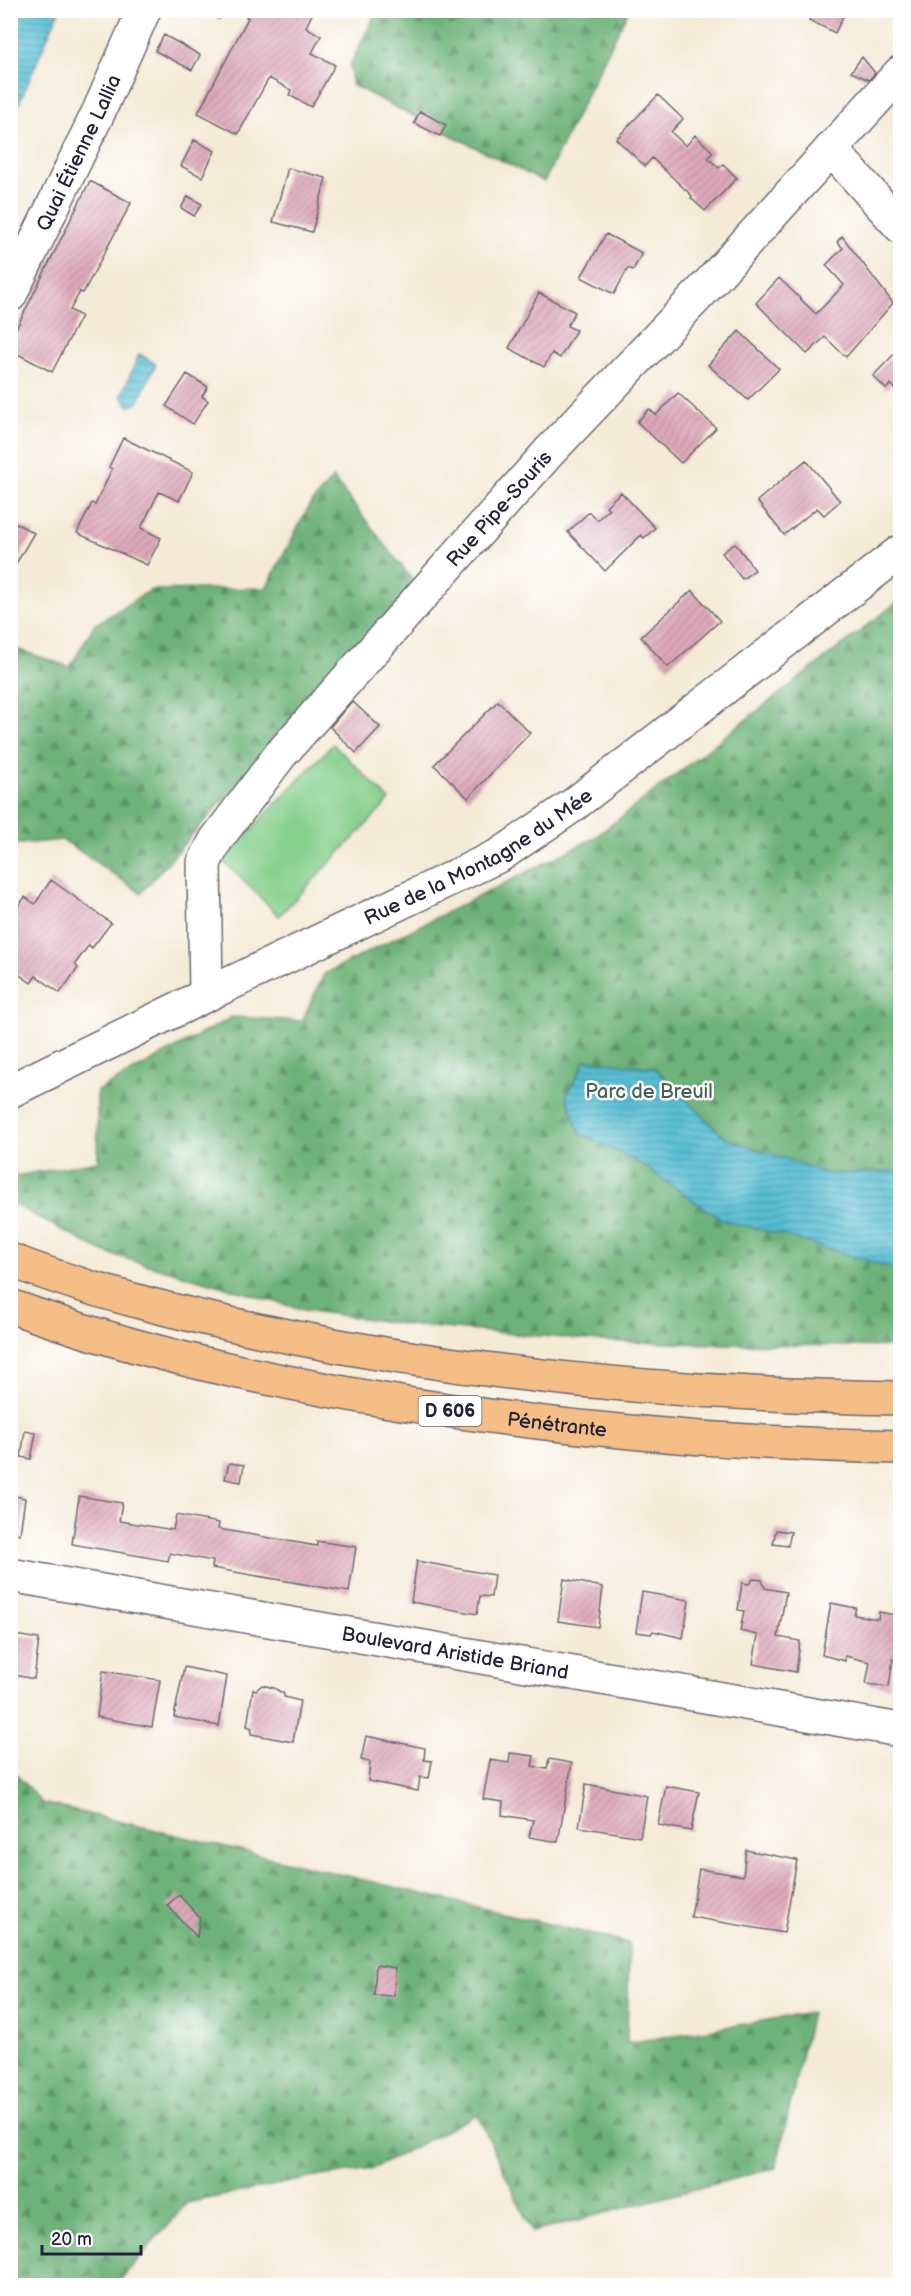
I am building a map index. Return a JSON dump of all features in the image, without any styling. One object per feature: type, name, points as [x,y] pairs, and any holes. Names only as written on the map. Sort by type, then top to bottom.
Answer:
[{"type":"main road","name":"D 606","points":[[10,1260],[54,1277],[197,1318],[338,1347],[455,1365],[658,1388],[900,1398]]},
{"type":"main road","name":"Pénétrante","points":[[10,1306],[117,1342],[202,1365],[305,1387],[444,1410],[545,1424],[694,1437],[900,1447]]},
{"type":"street","name":"Quai Étienne Lallia","points":[[10,295],[99,111],[144,10]]},
{"type":"street","name":"Rue Pipe-Souris","points":[[206,995],[204,863],[216,840],[281,754],[549,452],[707,286],[900,73]]},
{"type":"street","points":[[831,149],[900,226]]},
{"type":"street","name":"Rue de la Montagne du Mée","points":[[10,1091],[500,855],[572,806],[900,552]]},
{"type":"street","name":"Boulevard Aristide Briand","points":[[10,1575],[900,1730]]},
{"type":"green space","points":[[377,11],[628,11],[544,182],[352,85],[350,65]]},
{"type":"green space","points":[[333,478],[415,583],[141,893],[63,840],[11,845],[11,647],[70,667],[94,625],[151,590],[266,588],[309,506]]},
{"type":"green space","name":"Parc de Breuil","points":[[900,600],[900,1347],[614,1342],[417,1326],[304,1310],[103,1252],[11,1203],[10,1177],[98,1161],[97,1091],[232,1017],[302,1021],[324,974],[594,838]]},
{"type":"green space","points":[[333,744],[390,800],[279,916],[222,860]]},
{"type":"green space","points":[[10,1768],[42,1803],[629,1943],[627,2043],[811,2013],[776,2168],[532,2232],[477,2114],[373,2169],[320,2176],[187,2203],[116,2285],[11,2285]]},
{"type":"water","points":[[10,11],[59,11],[11,122]]},
{"type":"water","points":[[139,354],[156,364],[138,403],[129,406],[121,396]]},
{"type":"water","points":[[586,1060],[655,1068],[725,1138],[828,1174],[900,1171],[900,1271],[783,1235],[724,1221],[639,1163],[580,1133],[566,1096]]},
{"type":"building","points":[[204,10],[224,10],[219,19]]},
{"type":"building","points":[[250,10],[314,10],[306,27],[321,36],[312,53],[335,65],[311,107],[289,95],[291,90],[269,78],[238,134],[198,113],[248,18],[246,17]]},
{"type":"building","points":[[814,10],[846,10],[835,33],[809,20]]},
{"type":"building","points":[[164,35],[200,55],[192,70],[155,51]]},
{"type":"building","points":[[862,57],[875,73],[869,80],[851,72]]},
{"type":"building","points":[[658,95],[683,119],[671,132],[686,146],[695,135],[713,152],[708,158],[719,168],[723,164],[737,178],[705,211],[652,158],[645,166],[616,139]]},
{"type":"building","points":[[420,111],[446,125],[440,136],[414,123]]},
{"type":"building","points":[[194,140],[215,151],[202,177],[181,166]]},
{"type":"building","points":[[288,168],[326,178],[312,232],[273,222]]},
{"type":"building","points":[[90,181],[131,203],[83,293],[80,292],[70,310],[81,316],[52,372],[10,350],[10,341]]},
{"type":"building","points":[[188,196],[202,204],[194,216],[181,208]]},
{"type":"building","points":[[606,234],[642,253],[633,270],[628,268],[614,294],[581,277]]},
{"type":"building","points":[[842,236],[893,303],[846,357],[825,337],[807,354],[756,303],[779,278],[816,314],[844,285],[826,265],[843,248],[837,242]]},
{"type":"building","points":[[539,293],[575,312],[567,326],[576,330],[560,358],[552,353],[544,367],[509,348]]},
{"type":"building","points":[[739,331],[779,369],[748,400],[708,365]]},
{"type":"building","points":[[900,348],[900,394],[891,384],[886,389],[873,376]]},
{"type":"building","points":[[187,374],[208,387],[202,396],[208,401],[193,424],[166,406]]},
{"type":"building","points":[[678,393],[716,428],[681,463],[637,422],[649,409],[656,415]]},
{"type":"building","points":[[123,438],[193,472],[179,501],[159,492],[141,528],[161,538],[147,565],[77,533],[92,503],[95,505],[112,469],[109,467]]},
{"type":"building","points":[[806,460],[840,501],[824,515],[817,508],[784,535],[757,501]]},
{"type":"building","points":[[621,492],[655,528],[644,538],[641,535],[605,571],[568,532],[589,512],[597,520],[609,509],[606,506]]},
{"type":"building","points":[[10,520],[34,533],[10,574]]},
{"type":"building","points":[[735,543],[755,570],[742,579],[722,553]]},
{"type":"building","points":[[692,590],[720,621],[668,667],[641,637]]},
{"type":"building","points":[[352,701],[380,727],[356,753],[330,727]]},
{"type":"building","points":[[498,701],[530,733],[468,798],[434,765]]},
{"type":"building","points":[[51,880],[111,923],[92,948],[89,945],[75,964],[78,968],[60,993],[36,976],[31,983],[10,968],[10,934],[16,927],[10,923],[10,917],[25,897],[35,904]]},
{"type":"building","points":[[25,1431],[36,1433],[31,1459],[21,1457]]},
{"type":"building","points":[[229,1463],[244,1465],[241,1482],[225,1479]]},
{"type":"building","points":[[10,1495],[25,1498],[20,1534],[10,1532]]},
{"type":"building","points":[[79,1496],[122,1503],[119,1521],[173,1530],[176,1515],[219,1523],[218,1529],[317,1546],[317,1541],[356,1547],[349,1592],[212,1568],[213,1561],[170,1553],[168,1561],[72,1544]]},
{"type":"building","points":[[776,1530],[791,1532],[788,1546],[773,1544]]},
{"type":"building","points":[[417,1561],[494,1575],[491,1597],[480,1596],[477,1614],[411,1602]]},
{"type":"building","points":[[564,1579],[603,1587],[598,1627],[558,1621]]},
{"type":"building","points":[[753,1579],[762,1580],[765,1588],[786,1592],[778,1637],[800,1641],[796,1672],[753,1664],[758,1635],[740,1631],[744,1611],[738,1610],[742,1583],[749,1584]]},
{"type":"building","points":[[642,1592],[689,1600],[683,1638],[653,1631],[651,1634],[636,1632]]},
{"type":"building","points":[[831,1603],[856,1608],[854,1615],[878,1619],[879,1612],[900,1616],[900,1690],[894,1688],[899,1659],[893,1659],[889,1687],[866,1684],[870,1662],[845,1656],[845,1661],[822,1655]]},
{"type":"building","points":[[10,1634],[39,1639],[34,1679],[10,1674]]},
{"type":"building","points":[[184,1667],[227,1676],[219,1726],[174,1717]]},
{"type":"building","points":[[103,1671],[160,1680],[152,1727],[97,1717]]},
{"type":"building","points":[[262,1685],[274,1688],[284,1694],[284,1697],[300,1701],[293,1742],[251,1734],[252,1728],[247,1726],[253,1689],[256,1690]]},
{"type":"building","points":[[366,1736],[425,1748],[424,1760],[432,1761],[429,1778],[420,1777],[418,1791],[368,1781],[370,1762],[361,1760]]},
{"type":"building","points":[[510,1753],[534,1756],[532,1766],[547,1769],[549,1759],[572,1763],[558,1842],[529,1837],[533,1820],[502,1815],[503,1802],[483,1799],[490,1760],[509,1763]]},
{"type":"building","points":[[586,1784],[647,1796],[640,1837],[579,1827]]},
{"type":"building","points":[[666,1786],[699,1792],[691,1831],[658,1825]]},
{"type":"building","points":[[746,1850],[797,1860],[784,1933],[691,1917],[699,1869],[743,1876]]},
{"type":"building","points":[[179,1895],[200,1918],[197,1937],[167,1905]]},
{"type":"building","points":[[376,1965],[395,1968],[394,1996],[374,1995]]}]
